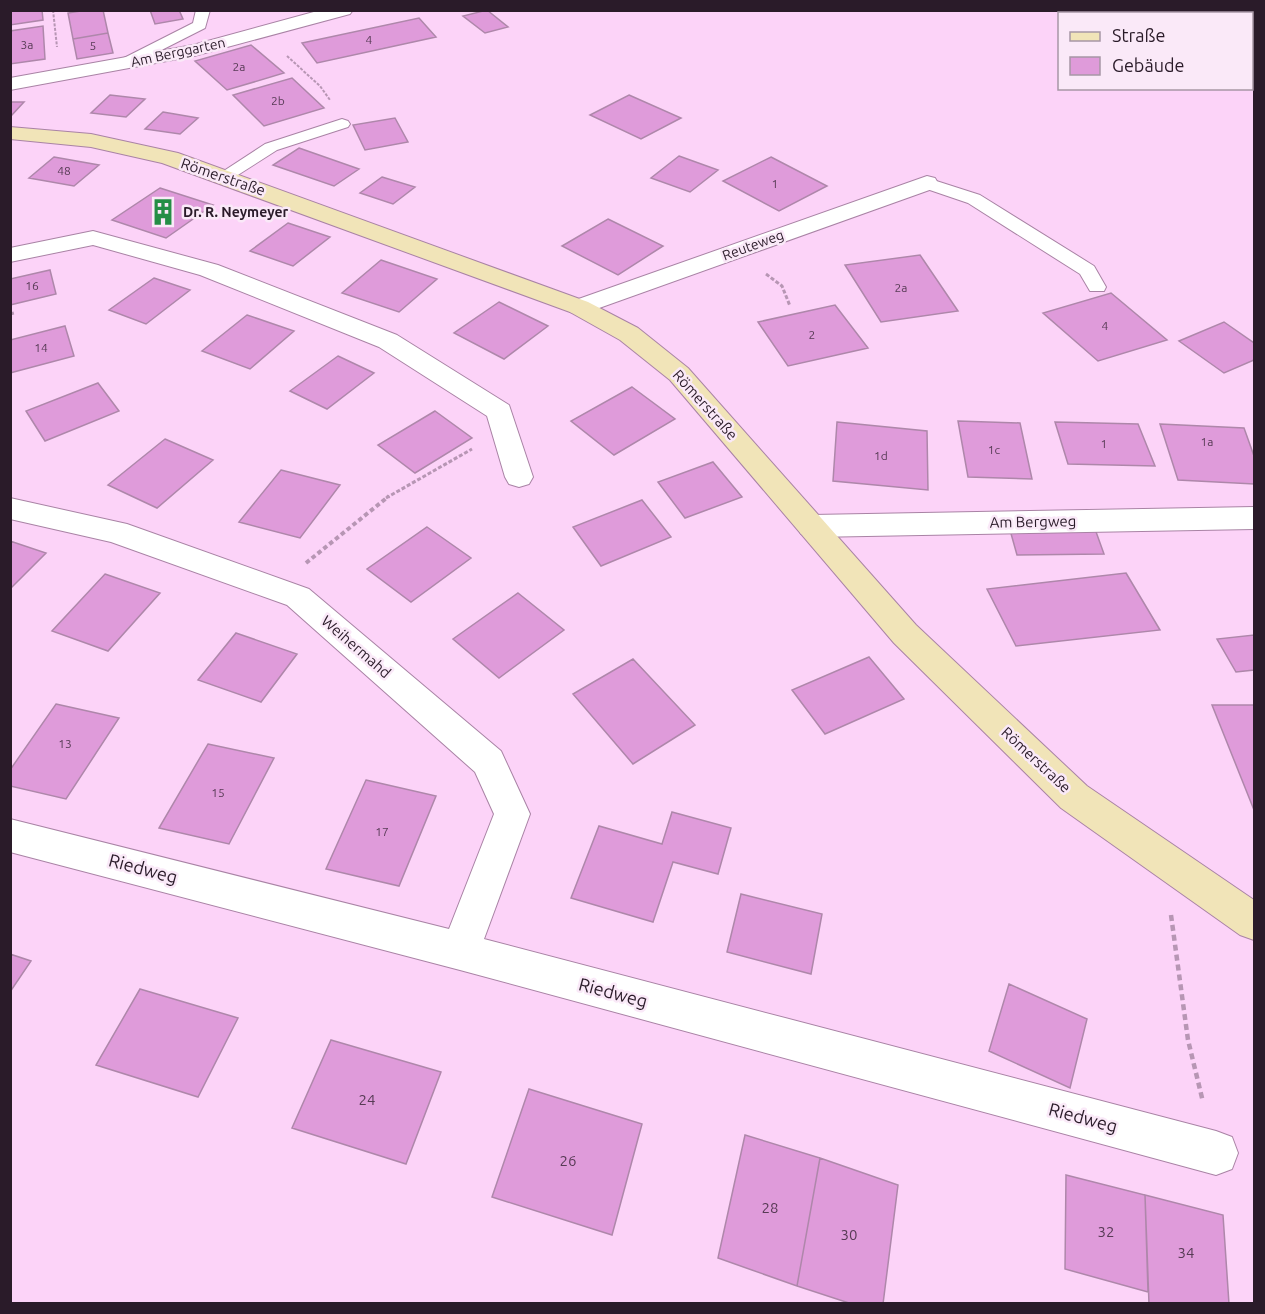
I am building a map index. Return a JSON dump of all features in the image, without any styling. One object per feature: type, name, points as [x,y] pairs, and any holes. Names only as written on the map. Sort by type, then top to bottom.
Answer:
[{"type":"main road","name":"Römerstraße","points":[[10,133],[70,136],[123,145],[224,177],[579,307],[629,334],[679,374],[905,634],[1074,797],[1254,922]]},
{"type":"street","name":"Am Berggarten","points":[[10,84],[125,63],[261,33],[344,10]]},
{"type":"street","name":"Reuteweg","points":[[579,307],[927,183]]},
{"type":"street","points":[[10,255],[93,238],[209,270],[388,342],[499,411],[519,477]]},
{"type":"street","name":"Weihermahd","points":[[10,508],[116,532],[298,597],[488,762],[512,814],[460,951]]},
{"type":"street","name":"Am Bergweg","points":[[812,526],[1254,518]]},
{"type":"street","name":"Riedweg","points":[[10,835],[460,951],[1215,1153]]},
{"type":"lane","points":[[125,63],[200,25],[203,10]]},
{"type":"lane","points":[[224,177],[271,147],[342,124]]},
{"type":"lane","points":[[927,183],[974,199],[1087,270],[1097,287]]},
{"type":"path","points":[[261,33],[320,86],[334,105]]},
{"type":"path","points":[[275,588],[382,500],[505,430]]},
{"type":"path","points":[[1190,877],[1168,897],[1188,1040],[1215,1153]]},
{"type":"building","points":[[10,10],[42,10],[43,20],[10,25]]},
{"type":"building","points":[[103,10],[108,33],[73,39],[68,13]]},
{"type":"building","points":[[150,10],[179,10],[183,19],[155,24]]},
{"type":"building","points":[[487,10],[508,27],[485,33],[463,16]]},
{"type":"building","points":[[1082,10],[1142,10],[1145,12],[1085,12]]},
{"type":"building","points":[[1161,10],[1222,10],[1225,12],[1156,12]]},
{"type":"building","points":[[419,18],[436,37],[317,63],[302,43]]},
{"type":"building","points":[[43,26],[45,59],[10,64],[10,31]]},
{"type":"building","points":[[108,33],[113,53],[77,59],[73,39]]},
{"type":"building","points":[[251,45],[284,73],[227,90],[195,61]]},
{"type":"building","points":[[292,78],[324,108],[264,126],[233,95]]},
{"type":"building","points":[[110,95],[145,99],[126,117],[91,113]]},
{"type":"building","points":[[629,95],[681,118],[641,139],[590,115]]},
{"type":"building","points":[[10,102],[24,102],[10,117]]},
{"type":"building","points":[[163,112],[198,118],[180,134],[145,129]]},
{"type":"building","points":[[395,118],[408,142],[365,150],[353,125]]},
{"type":"building","points":[[299,148],[359,169],[334,186],[273,165]]},
{"type":"building","points":[[679,156],[718,170],[690,192],[651,178]]},
{"type":"building","points":[[54,157],[99,165],[74,186],[29,178]]},
{"type":"building","points":[[771,157],[827,186],[779,211],[723,181]]},
{"type":"building","points":[[382,177],[415,187],[393,204],[360,193]]},
{"type":"building","name":"Dr. R. Neymeyer","points":[[160,188],[213,205],[166,238],[112,220]]},
{"type":"building","points":[[608,219],[663,246],[618,275],[562,246]]},
{"type":"building","points":[[288,223],[330,237],[293,266],[250,251]]},
{"type":"building","points":[[920,255],[958,311],[881,322],[845,265]]},
{"type":"building","points":[[381,260],[437,279],[399,312],[342,293]]},
{"type":"building","points":[[50,270],[56,294],[10,305],[10,279]]},
{"type":"building","points":[[154,278],[190,290],[146,324],[109,310]]},
{"type":"building","points":[[1111,293],[1167,340],[1098,361],[1043,313]]},
{"type":"building","points":[[499,302],[548,326],[504,359],[454,333]]},
{"type":"building","points":[[835,305],[868,348],[788,366],[758,322]]},
{"type":"building","points":[[247,315],[294,331],[250,369],[202,351]]},
{"type":"building","points":[[1224,322],[1254,343],[1254,360],[1224,373],[1179,341]]},
{"type":"building","points":[[65,326],[74,356],[10,373],[10,340]]},
{"type":"building","points":[[338,356],[374,373],[327,409],[290,391]]},
{"type":"building","points":[[98,383],[119,411],[45,441],[26,411]]},
{"type":"building","points":[[632,387],[675,419],[614,455],[571,421]]},
{"type":"building","points":[[435,411],[472,438],[415,473],[378,445]]},
{"type":"building","points":[[958,421],[1020,423],[1032,479],[968,477]]},
{"type":"building","points":[[837,422],[927,431],[928,490],[833,481]]},
{"type":"building","points":[[1055,422],[1138,424],[1155,466],[1068,464]]},
{"type":"building","points":[[1160,424],[1244,428],[1254,456],[1254,484],[1178,480]]},
{"type":"building","points":[[165,439],[213,460],[157,508],[108,485]]},
{"type":"building","points":[[713,462],[742,497],[685,518],[658,482]]},
{"type":"building","points":[[281,470],[340,485],[300,538],[239,522]]},
{"type":"building","points":[[642,500],[671,537],[601,566],[573,527]]},
{"type":"building","points":[[427,527],[471,558],[411,602],[367,569]]},
{"type":"building","points":[[1095,529],[1104,554],[1017,555],[1010,530]]},
{"type":"building","points":[[10,541],[46,553],[10,589]]},
{"type":"building","points":[[1126,573],[1160,630],[1016,646],[987,589]]},
{"type":"building","points":[[105,574],[160,593],[108,651],[52,631]]},
{"type":"building","points":[[518,593],[564,630],[499,678],[453,639]]},
{"type":"building","points":[[236,633],[297,654],[261,702],[198,680]]},
{"type":"building","points":[[1254,635],[1254,670],[1236,672],[1217,639]]},
{"type":"building","points":[[869,657],[904,699],[825,734],[792,690]]},
{"type":"building","points":[[633,659],[695,725],[633,764],[573,694]]},
{"type":"building","points":[[56,704],[119,718],[66,799],[10,786],[10,770]]},
{"type":"building","points":[[1212,705],[1254,705],[1254,810]]},
{"type":"building","points":[[208,744],[274,758],[229,844],[159,828]]},
{"type":"building","points":[[366,780],[436,796],[399,886],[326,869]]},
{"type":"building","points":[[672,812],[731,828],[718,874],[673,862],[653,922],[571,898],[599,826],[662,844]]},
{"type":"building","points":[[741,894],[822,914],[811,974],[727,952]]},
{"type":"building","points":[[10,954],[31,961],[10,992]]},
{"type":"building","points":[[1009,984],[1087,1019],[1070,1088],[989,1051]]},
{"type":"building","points":[[140,989],[238,1018],[198,1097],[96,1065]]},
{"type":"building","points":[[331,1040],[441,1072],[406,1164],[292,1128]]},
{"type":"building","points":[[529,1089],[642,1124],[612,1235],[492,1197]]},
{"type":"building","points":[[745,1135],[820,1158],[797,1286],[718,1258]]},
{"type":"building","points":[[820,1158],[898,1185],[883,1304],[852,1304],[797,1286]]},
{"type":"building","points":[[1066,1175],[1145,1195],[1148,1292],[1065,1269]]},
{"type":"building","points":[[1145,1195],[1223,1215],[1229,1304],[1149,1304]]},
{"type":"place","name":"Dr. R. Neymeyer","points":[[163,212]]}]
